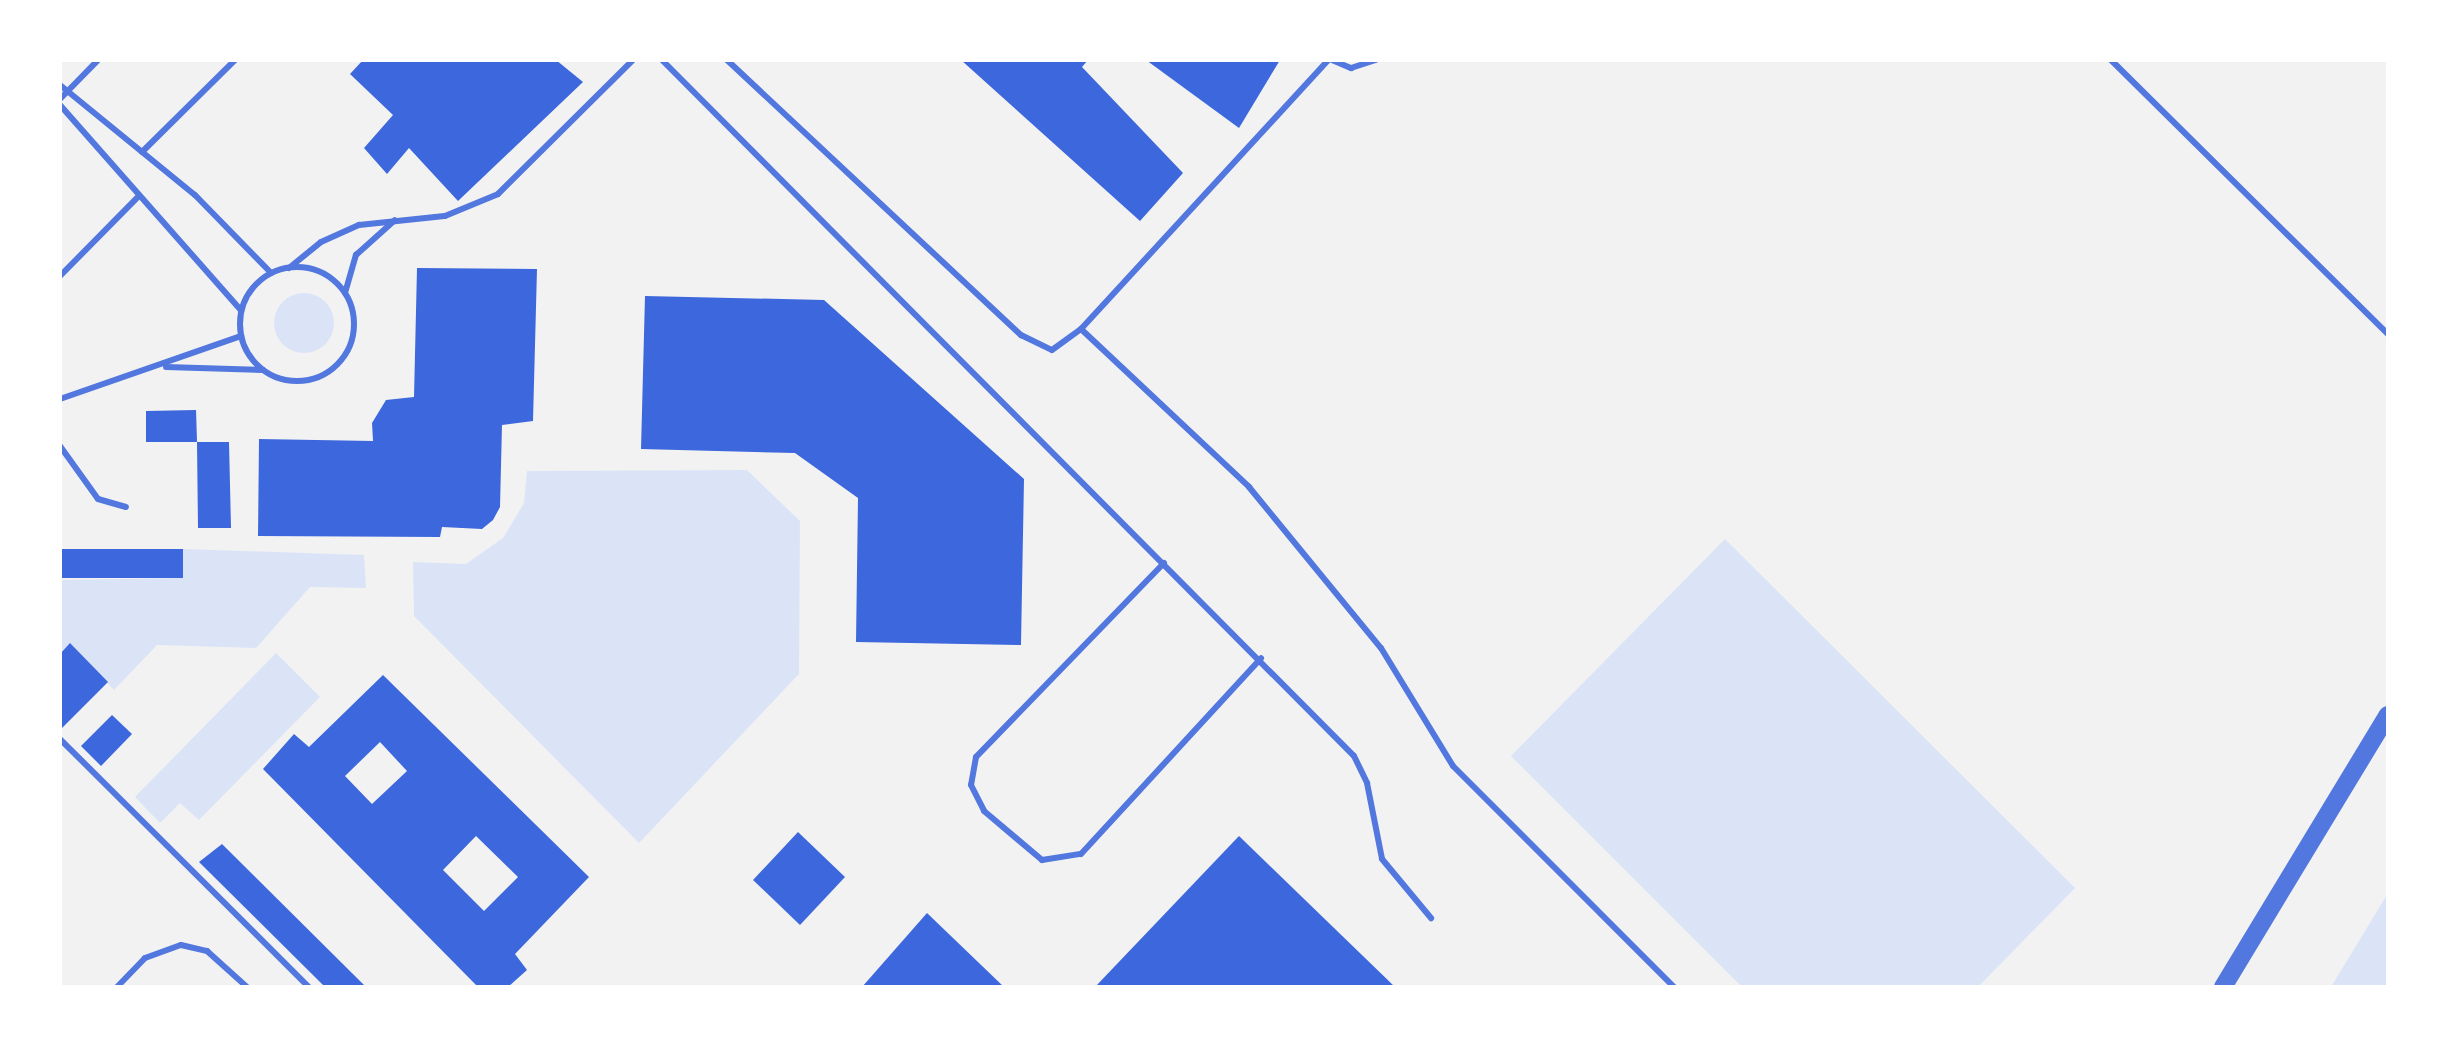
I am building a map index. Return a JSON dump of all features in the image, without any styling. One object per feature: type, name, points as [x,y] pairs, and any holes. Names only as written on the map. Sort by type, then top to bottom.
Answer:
[{"type":"street","points":[[2223,987],[2382,740],[2388,715]]},
{"type":"lane","points":[[98,60],[60,102],[137,198],[242,310]]},
{"type":"lane","points":[[142,152],[235,60]]},
{"type":"lane","points":[[262,370],[241,336],[242,310],[271,273],[289,268],[340,232],[400,218],[445,216],[498,194],[632,60]]},
{"type":"lane","points":[[662,60],[1261,658],[1354,756],[1368,783],[1382,859],[1430,918]]},
{"type":"lane","points":[[728,60],[1036,347],[1064,345],[1330,60],[1351,68],[1376,60]]},
{"type":"lane","points":[[2111,60],[2388,334]]},
{"type":"lane","points":[[60,85],[195,195],[271,273]]},
{"type":"lane","points":[[60,276],[137,198]]},
{"type":"lane","points":[[160,367],[262,370],[298,382],[332,369],[352,338],[345,293],[356,255],[400,218]]},
{"type":"lane","points":[[289,268],[325,274],[345,293]]},
{"type":"lane","points":[[1081,328],[1249,487],[1381,648],[1453,766],[1674,987]]},
{"type":"lane","points":[[60,399],[241,336]]},
{"type":"lane","points":[[60,446],[98,498],[126,507]]},
{"type":"lane","points":[[1164,563],[976,757],[971,786],[984,811],[1042,860],[1081,854],[1261,658]]},
{"type":"lane","points":[[60,740],[309,987]]},
{"type":"lane","points":[[117,987],[145,958],[181,944],[207,951],[248,987]]},
{"type":"shaded area","points":[[304,293],[325,302],[334,323],[325,344],[304,353],[283,344],[274,323],[283,302]]},
{"type":"shaded area","points":[[747,470],[800,521],[799,674],[639,843],[414,616],[413,562],[466,564],[503,538],[524,503],[527,471]]},
{"type":"shaded area","points":[[1725,539],[2075,888],[1978,987],[1742,987],[1511,756]]},
{"type":"shaded area","points":[[183,549],[364,555],[366,588],[310,587],[256,648],[157,645],[114,690],[71,644],[60,654],[60,580],[182,578]]},
{"type":"shaded area","points":[[276,653],[320,697],[199,820],[180,803],[160,823],[135,797]]},
{"type":"shaded area","points":[[2388,893],[2388,987],[2331,987]]},
{"type":"building","points":[[363,60],[556,60],[583,82],[458,201],[409,148],[387,174],[364,148],[393,115],[350,74]]},
{"type":"building","points":[[961,60],[1088,60],[1082,67],[1183,173],[1140,221]]},
{"type":"building","points":[[1146,60],[1280,60],[1239,128]]},
{"type":"building","points":[[417,268],[537,269],[533,421],[502,425],[500,507],[493,520],[482,529],[442,527],[440,537],[258,536],[259,439],[373,441],[372,423],[386,400],[414,397]]},
{"type":"building","points":[[645,296],[824,300],[1024,479],[1021,645],[856,642],[858,498],[795,453],[641,449]]},
{"type":"building","points":[[196,410],[197,442],[146,442],[146,411]]},
{"type":"building","points":[[197,442],[229,442],[231,528],[198,528]]},
{"type":"building","points":[[60,549],[183,549],[183,578],[60,578]]},
{"type":"building","points":[[70,643],[108,682],[60,730],[60,654]]},
{"type":"building","points":[[383,675],[589,877],[515,954],[527,970],[508,987],[478,987],[263,769],[294,734],[309,747]],"holes":[[[380,742],[407,771],[372,804],[345,776]],[[476,836],[518,877],[484,911],[443,870]]]},
{"type":"building","points":[[112,715],[132,734],[101,766],[81,746]]},
{"type":"building","points":[[798,832],[845,877],[800,925],[753,880]]},
{"type":"building","points":[[1239,836],[1395,987],[1095,987]]},
{"type":"building","points":[[222,844],[366,987],[325,987],[199,862]]},
{"type":"building","points":[[927,913],[1004,987],[862,987]]}]
